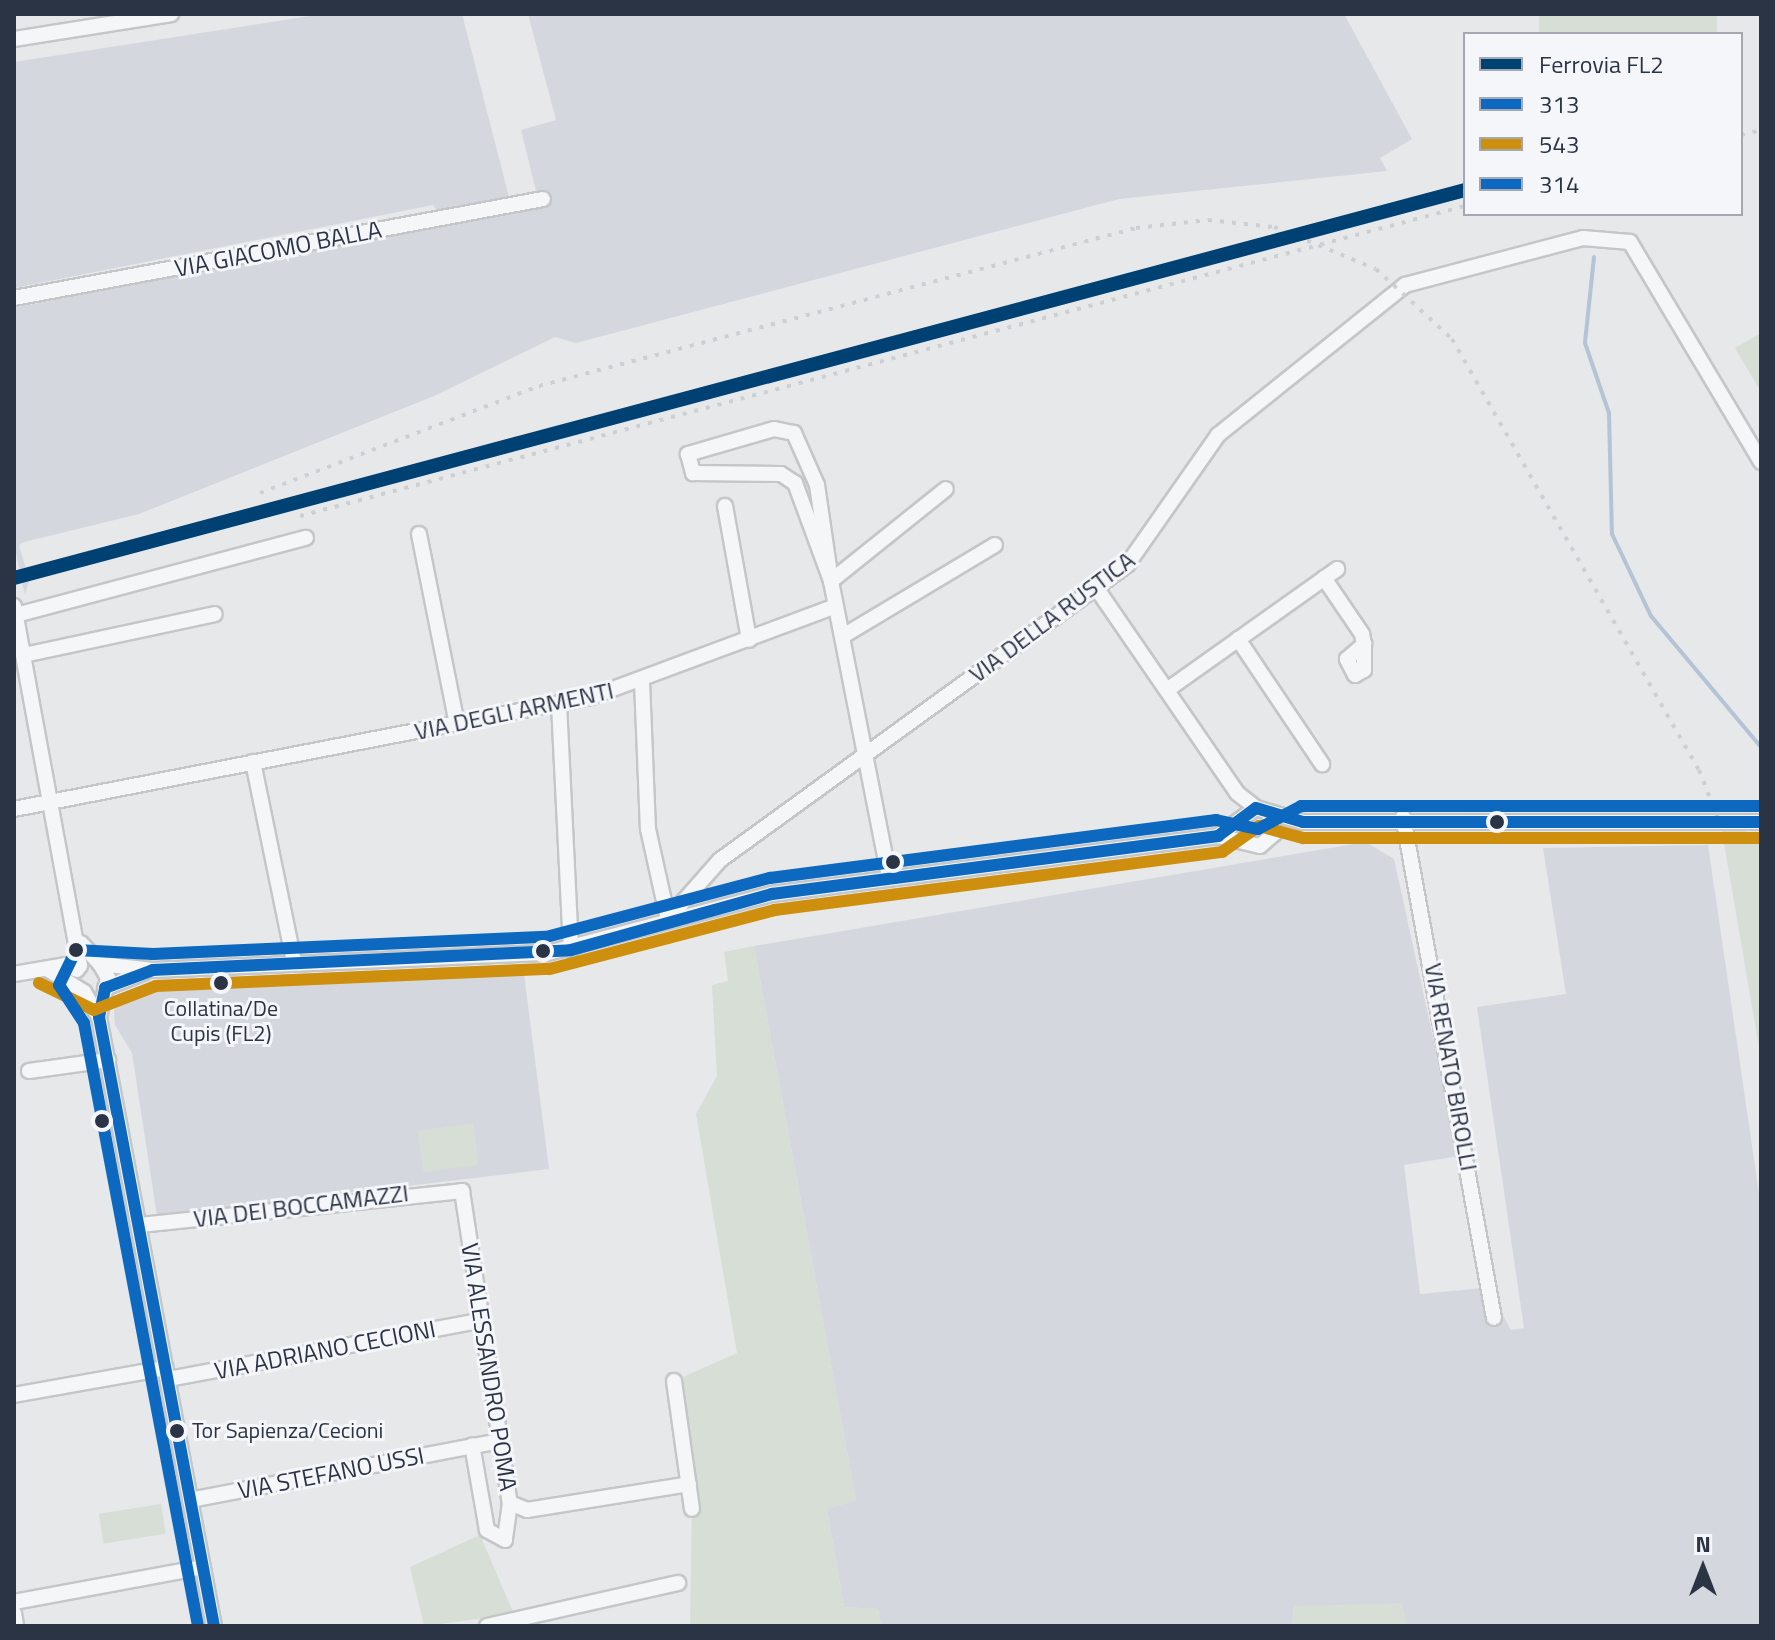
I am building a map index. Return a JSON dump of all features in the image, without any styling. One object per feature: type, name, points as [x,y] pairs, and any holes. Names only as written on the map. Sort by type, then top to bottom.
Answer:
[{"type":"street","points":[[14,39],[171,14]]},
{"type":"street","name":"VIA GIACOMO BALLA","points":[[14,298],[543,199]]},
{"type":"street","name":"VIA DELLA RUSTICA","points":[[668,919],[720,860],[1097,589],[1141,550],[1218,435],[1405,285],[1583,238],[1630,242],[1761,462]]},
{"type":"street","points":[[831,581],[793,480],[694,474],[686,466],[688,454],[774,429],[794,433],[817,488],[831,581],[889,878]]},
{"type":"street","points":[[831,581],[946,489]]},
{"type":"street","points":[[725,506],[749,640]]},
{"type":"street","points":[[419,534],[457,724]]},
{"type":"street","points":[[81,990],[78,968],[81,943],[15,610],[306,538]]},
{"type":"street","points":[[843,636],[995,545]]},
{"type":"street","points":[[1167,690],[1330,574],[1364,644]]},
{"type":"street","points":[[1097,589],[1237,793],[1262,811],[1303,822],[1403,817],[1761,822]]},
{"type":"street","name":"VIA DEGLI ARMENTI","points":[[54,802],[559,704],[642,681],[836,606]]},
{"type":"street","points":[[24,655],[215,614]]},
{"type":"street","points":[[1238,639],[1322,764]]},
{"type":"street","points":[[642,681],[647,819],[668,919]]},
{"type":"street","points":[[559,704],[571,950]]},
{"type":"street","points":[[253,762],[294,961]]},
{"type":"street","points":[[1237,793],[1242,842]]},
{"type":"street","points":[[14,809],[54,802]]},
{"type":"street","points":[[1218,836],[1238,819],[1262,811]]},
{"type":"street","points":[[1262,811],[1275,833]]},
{"type":"street","name":"VIA RENATO BIROLLI","points":[[1403,817],[1494,1318]]},
{"type":"street","points":[[14,974],[99,964],[153,970],[571,950],[745,898],[1218,836],[1266,844],[1275,833],[1303,822]]},
{"type":"street","points":[[81,943],[99,964],[104,989],[99,1017]]},
{"type":"street","points":[[47,969],[81,990],[99,1017],[214,1626]]},
{"type":"street","points":[[81,990],[104,989],[153,970]]},
{"type":"street","points":[[29,1071],[108,1060]]},
{"type":"street","name":"VIA DEI BOCCAMAZZI","points":[[140,1225],[462,1191]]},
{"type":"street","name":"VIA ALESSANDRO POMA","points":[[462,1191],[510,1503],[527,1510],[689,1484]]},
{"type":"street","name":"VIA ADRIANO CECIONI","points":[[14,1395],[167,1373],[482,1320]]},
{"type":"street","points":[[674,1381],[692,1509]]},
{"type":"street","name":"VIA STEFANO USSI","points":[[190,1500],[500,1441]]},
{"type":"street","points":[[472,1445],[487,1530],[505,1540],[510,1503]]},
{"type":"street","points":[[14,1602],[203,1567]]},
{"type":"street","points":[[487,1626],[678,1583]]},
{"type":"street","points":[[14,1613],[16,1626]]},
{"type":"shaded area","points":[[323,14],[462,14],[510,201],[440,214],[433,205],[14,288],[14,62]]},
{"type":"shaded area","points":[[528,14],[1344,14],[1412,139],[1380,158],[1387,171],[1119,199],[576,343],[555,337],[434,396],[139,514],[24,542],[19,545],[29,580],[25,595],[14,544],[14,308],[539,203],[521,130],[556,120]]},
{"type":"shaded area","points":[[1539,14],[1717,14],[1717,32],[1539,32]]},
{"type":"shaded area","points":[[1761,333],[1761,392],[1735,348]]},
{"type":"shaded area","points":[[1721,826],[1761,835],[1761,1059]]},
{"type":"shaded area","points":[[1366,842],[1394,859],[1459,1156],[1404,1165],[1420,1294],[1484,1288],[1486,1322],[1504,1317],[1511,1330],[1524,1328],[1477,1007],[1566,994],[1543,848],[1708,845],[1761,1207],[1761,1626],[1407,1626],[1294,1606],[1292,1626],[881,1626],[878,1609],[844,1607],[827,1509],[856,1500],[754,946]]},
{"type":"shaded area","points":[[754,946],[856,1500],[827,1509],[844,1607],[878,1609],[881,1626],[690,1626],[692,1509],[674,1381],[737,1353],[696,1114],[717,1076],[712,985],[728,981],[724,952]]},
{"type":"shaded area","points":[[523,966],[549,1169],[157,1216],[132,1053],[115,1025],[114,1010],[133,990]]},
{"type":"shaded area","points":[[473,1123],[479,1165],[423,1172],[418,1131]]},
{"type":"shaded area","points":[[161,1504],[166,1534],[103,1543],[99,1514]]},
{"type":"shaded area","points":[[480,1535],[514,1614],[424,1626],[410,1567]]},
{"type":"shaded area","points":[[1402,1603],[1407,1626],[1292,1626],[1294,1606]]},
{"type":"waterway","points":[[1594,257],[1585,343],[1609,413],[1612,534],[1651,616],[1761,747]]},
{"type":"railway","points":[[1743,134],[1761,130]]},
{"type":"railway","points":[[300,516],[1463,207]]},
{"type":"railway","points":[[260,493],[539,386],[1136,228],[1208,220],[1274,227],[1376,269],[1452,339],[1699,770],[1721,826]]},
{"type":"rail line","name":"FL2","points":[[14,578],[1463,191]]},
{"type":"transit line","name":"314","points":[[198,1626],[84,1023],[59,985],[76,950],[153,954],[546,937],[770,878],[1216,820],[1258,829],[1301,806],[1761,806]]},
{"type":"transit line","name":"313","points":[[214,1626],[99,1017],[105,988],[153,970],[571,950],[772,894],[1218,836],[1256,808],[1303,822],[1761,822]]},
{"type":"transit line","name":"543","points":[[39,983],[94,1010],[156,986],[550,969],[775,910],[1222,852],[1259,826],[1303,838],[1761,838]]},
{"type":"place","name":"Collatina/De Cupis (FL2)","points":[[221,983]]},
{"type":"place","name":"Tor Sapienza/Cecioni","points":[[177,1431]]}]
